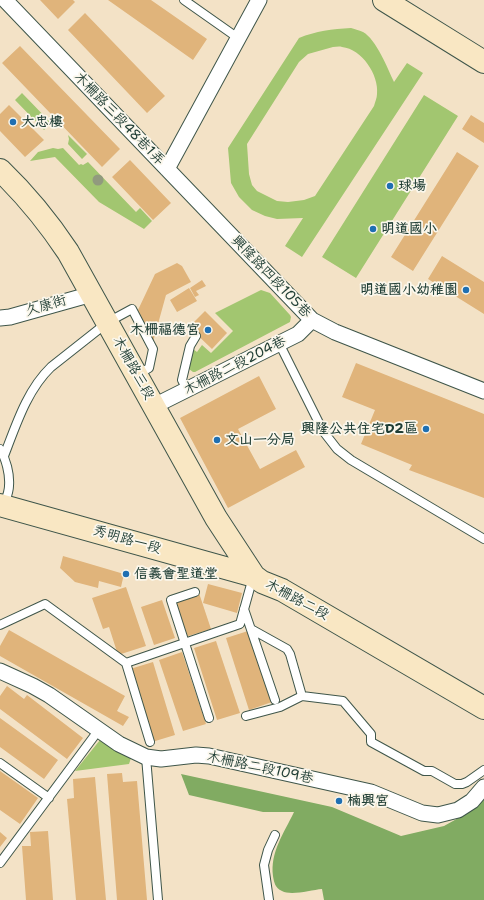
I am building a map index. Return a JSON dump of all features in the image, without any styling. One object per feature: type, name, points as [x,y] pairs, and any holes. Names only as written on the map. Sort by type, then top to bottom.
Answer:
[{"type":"main road","points":[[384,0],[484,62]]},
{"type":"main road","name":"木柵路三段","points":[[0,170],[30,200],[51,226],[71,256],[216,518],[254,576]]},
{"type":"main road","name":"秀明路一段","points":[[2,505],[254,576]]},
{"type":"main road","name":"木柵路二段","points":[[254,576],[266,572],[300,586],[484,692]]},
{"type":"main road","name":"木柵路二段","points":[[254,576],[262,582],[282,590],[484,708]]},
{"type":"street","name":"木柵路三段48巷1弄","points":[[5,0],[168,169],[258,0]]},
{"type":"street","name":"興隆路四段105巷","points":[[168,169],[312,320],[335,332],[484,391]]},
{"type":"street","name":"久康街","points":[[0,318],[10,317],[92,294]]},
{"type":"street","name":"木柵路二段204巷","points":[[154,406],[298,334],[312,320]]},
{"type":"street","name":"木柵路二段109巷","points":[[0,672],[33,686],[118,744],[146,757],[161,759],[196,755],[209,756],[371,792],[422,813],[438,815],[458,810],[472,800],[484,787]]},
{"type":"lane","points":[[184,0],[238,38]]},
{"type":"lane","points":[[2,505],[9,487],[9,477],[2,452],[36,383],[51,367],[108,322]]},
{"type":"lane","points":[[187,390],[182,380],[190,346],[196,336]]},
{"type":"lane","points":[[279,343],[323,431],[337,449],[352,460],[484,539]]},
{"type":"lane","points":[[126,662],[240,624],[254,576]]},
{"type":"lane","points":[[195,592],[171,600],[209,718]]},
{"type":"lane","points":[[0,625],[45,604],[126,662],[150,742]]},
{"type":"lane","points":[[244,609],[275,700]]},
{"type":"lane","points":[[251,629],[287,649],[290,654],[302,696]]},
{"type":"lane","points":[[246,716],[280,707],[302,696],[343,701],[371,734],[371,745],[424,771],[432,771],[455,784],[462,784],[484,770]]},
{"type":"lane","points":[[0,863],[98,731]]},
{"type":"lane","points":[[146,757],[158,900]]},
{"type":"lane","points":[[0,763],[49,798]]},
{"type":"lane","points":[[269,900],[264,866],[268,850],[275,835]]},
{"type":"green space","points":[[351,28],[363,32],[377,47],[394,82],[407,63],[423,73],[302,257],[285,246],[303,218],[277,219],[265,216],[252,210],[239,197],[231,183],[228,148],[299,38],[318,32]],"holes":[[[334,47],[349,49],[368,64],[377,87],[377,96],[374,106],[315,196],[304,200],[288,202],[277,201],[257,191],[252,185],[249,174],[247,144],[299,62],[308,54]]]},
{"type":"green space","points":[[22,93],[51,123],[44,130],[15,100]]},
{"type":"green space","name":"球場","points":[[424,95],[458,116],[356,278],[322,257]]},
{"type":"green space","points":[[68,135],[87,154],[82,159],[68,144]]},
{"type":"green space","points":[[53,148],[63,148],[79,165],[83,165],[88,162],[136,212],[140,208],[152,221],[144,229],[99,202],[55,157],[30,161],[38,152]]},
{"type":"green space","points":[[261,290],[270,293],[290,315],[290,322],[195,372],[189,369],[193,349],[197,352],[202,345],[211,353],[233,331],[215,313]]},
{"type":"green space","points":[[100,740],[115,751],[131,758],[129,764],[75,771]]},
{"type":"green space","points":[[181,774],[332,807],[401,836],[444,826],[471,811],[484,793],[484,900],[324,900],[322,889],[296,893],[282,891],[276,887],[273,876],[274,859],[279,843],[294,812],[263,812],[189,795]]},
{"type":"building","points":[[40,0],[73,0],[75,2],[58,19]]},
{"type":"building","points":[[108,0],[151,0],[207,39],[193,60]]},
{"type":"building","points":[[85,13],[165,96],[147,113],[68,30]]},
{"type":"building","points":[[20,46],[120,149],[102,167],[2,63]]},
{"type":"building","name":"大忠樓","points":[[9,105],[44,140],[25,157],[0,131],[0,114]]},
{"type":"building","points":[[471,115],[484,123],[484,143],[462,129]]},
{"type":"building","points":[[457,152],[479,166],[413,271],[391,257]]},
{"type":"building","points":[[130,160],[171,203],[153,220],[112,177]]},
{"type":"building","points":[[442,256],[484,282],[484,314],[428,279]]},
{"type":"building","points":[[177,263],[182,266],[191,282],[166,295],[153,342],[130,314],[138,310],[155,274]]},
{"type":"building","points":[[202,280],[206,286],[196,291],[199,295],[195,297],[190,288]]},
{"type":"building","points":[[189,288],[197,301],[177,312],[170,300]]},
{"type":"building","name":"木柵福德宮","points":[[205,311],[227,333],[212,349],[189,327]]},
{"type":"building","name":"興隆公共住宅D2區","points":[[356,363],[484,414],[484,498],[409,470],[412,465],[361,444],[375,410],[342,397]]},
{"type":"building","name":"文山一分局","points":[[259,376],[276,409],[238,429],[260,469],[296,450],[305,467],[228,508],[180,418]]},
{"type":"building","points":[[63,556],[124,574],[121,587],[99,581],[98,588],[75,582],[60,568]]},
{"type":"building","points":[[208,584],[242,593],[237,613],[203,603]]},
{"type":"building","points":[[126,587],[146,646],[118,655],[109,627],[103,629],[92,598]]},
{"type":"building","points":[[199,593],[211,629],[185,637],[173,601]]},
{"type":"building","points":[[162,600],[175,638],[154,645],[141,607]]},
{"type":"building","points":[[9,630],[125,696],[117,711],[129,717],[123,726],[0,656],[0,646]]},
{"type":"building","points":[[248,631],[272,702],[249,710],[226,638]]},
{"type":"building","points":[[216,641],[240,713],[217,720],[194,648]]},
{"type":"building","points":[[182,652],[206,724],[183,731],[159,660]]},
{"type":"building","points":[[153,662],[175,735],[152,742],[130,669]]},
{"type":"building","points":[[7,686],[24,699],[27,695],[83,738],[67,759],[0,709],[0,696]]},
{"type":"building","points":[[0,718],[58,760],[44,779],[0,747]]},
{"type":"building","points":[[0,771],[38,798],[20,824],[0,810]]},
{"type":"building","points":[[122,773],[123,782],[137,781],[147,900],[117,900],[107,774]]},
{"type":"building","points":[[95,777],[106,900],[76,900],[67,799],[74,798],[73,779]]},
{"type":"building","points":[[48,831],[53,900],[26,900],[22,846],[31,846],[30,832]]},
{"type":"building","points":[[0,832],[7,838],[0,847]]},
{"type":"place","name":"大忠樓","points":[[13,122]]},
{"type":"place","name":"球場","points":[[390,186]]},
{"type":"place","name":"明道國小","points":[[373,229]]},
{"type":"place","name":"明道國小幼稚園","points":[[466,290]]},
{"type":"place","name":"木柵福德宮","points":[[208,330]]},
{"type":"place","name":"興隆公共住宅D2區","points":[[426,429]]},
{"type":"place","name":"文山一分局","points":[[217,440]]},
{"type":"place","name":"信義會聖道堂","points":[[126,574]]},
{"type":"place","name":"楠興宮","points":[[339,801]]}]
